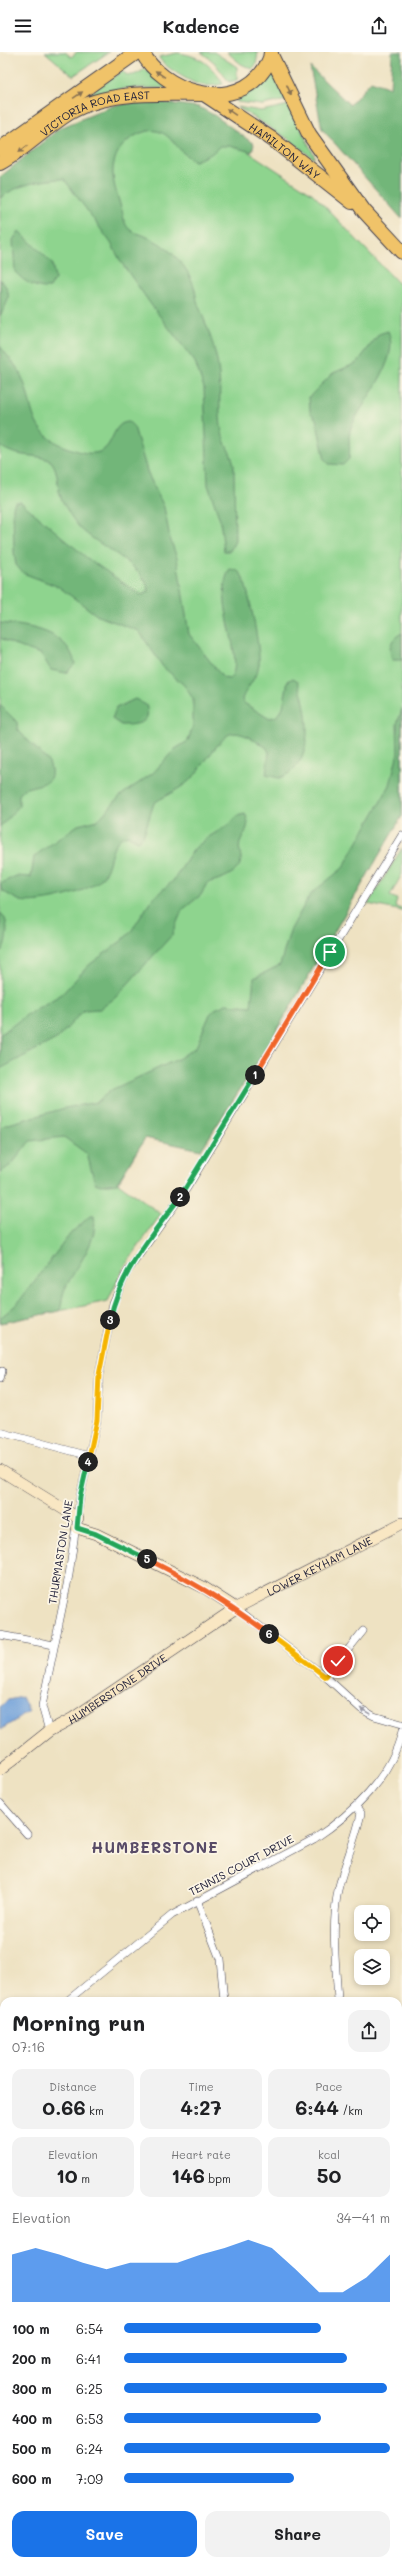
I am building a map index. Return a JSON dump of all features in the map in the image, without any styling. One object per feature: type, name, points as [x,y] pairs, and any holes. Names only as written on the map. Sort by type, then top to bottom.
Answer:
[{"type":"highway","name":"VICTORIA ROAD EAST","points":[[0,149],[138,52]]},
{"type":"highway","points":[[142,52],[148,64],[155,71],[173,82],[203,94]]},
{"type":"highway","name":"VICTORIA ROAD EAST","points":[[0,163],[17,153],[70,112],[95,102],[132,95],[225,94],[242,89],[263,72],[271,53]]},
{"type":"highway","name":"HAMILTON WAY","points":[[271,53],[309,134],[364,211],[402,252]]},
{"type":"highway","name":"HAMILTON WAY","points":[[203,94],[272,139],[364,211]]},
{"type":"street","name":"THURMASTON LANE","points":[[49,1731],[42,1706],[97,1420],[99,1375],[113,1303],[127,1272],[187,1188],[402,835]]},
{"type":"street","points":[[0,1432],[90,1456]]},
{"type":"street","points":[[0,1470],[96,1534],[205,1588],[236,1608],[326,1677],[361,1709],[374,1716],[402,1724]]},
{"type":"street","name":"LOWER KEYHAM LANE","points":[[236,1608],[402,1523]]},
{"type":"street","name":"HUMBERSTONE DRIVE","points":[[0,1770],[49,1731],[73,1718],[236,1608]]},
{"type":"street","points":[[326,1677],[363,1631]]},
{"type":"street","points":[[0,1635],[54,1644]]},
{"type":"street","name":"TENNIS COURT DRIVE","points":[[72,1997],[172,1915],[197,1900],[314,1838],[356,1807],[379,1778],[399,1746],[402,1731]]},
{"type":"street","points":[[0,1803],[27,1834]]},
{"type":"street","points":[[338,1997],[335,1912],[344,1866],[361,1813],[356,1807]]},
{"type":"street","points":[[197,1900],[220,1958],[224,1997]]},
{"type":"green space","points":[[45,52],[65,52],[71,57],[77,52],[109,52],[73,76]]},
{"type":"green space","points":[[201,52],[214,52],[237,67],[237,80],[229,82],[214,62]]},
{"type":"green space","points":[[227,52],[258,52],[256,65],[252,69],[241,64]]},
{"type":"green space","points":[[392,52],[402,52],[402,219],[322,129],[310,67],[350,105],[371,81],[390,88]]},
{"type":"green space","points":[[177,53],[192,56],[204,62],[214,71],[223,84],[209,86],[196,84],[171,69],[159,57]]},
{"type":"green space","points":[[145,69],[165,84],[165,88],[128,88],[86,96],[122,71],[128,75],[131,75]]},
{"type":"green space","points":[[271,70],[287,100],[262,105],[237,102],[236,97],[256,88]]},
{"type":"green space","points":[[149,101],[199,107],[214,115],[254,144],[252,152],[229,146],[220,146],[211,154],[195,161],[188,157],[165,135],[159,131],[151,131],[134,136],[128,141],[118,152],[113,166],[115,186],[127,227],[133,232],[152,239],[167,248],[179,260],[189,274],[197,302],[211,339],[219,374],[220,418],[222,432],[234,465],[235,541],[230,551],[224,551],[220,520],[208,485],[204,388],[195,362],[152,306],[121,262],[111,243],[64,179],[48,180],[22,186],[0,198],[0,177],[60,128],[115,105]]},
{"type":"green space","points":[[289,105],[315,157],[313,158],[290,140],[237,107],[261,111]]},
{"type":"green space","points":[[105,117],[235,143],[313,194],[402,287],[402,816],[264,1052],[201,1150],[146,1136],[118,1183],[161,1214],[123,1269],[108,1301],[0,1323],[0,198]]},
{"type":"green space","points":[[19,231],[52,263],[55,279],[50,288],[35,286],[15,272],[13,240]]},
{"type":"green space","points":[[0,279],[7,288],[8,297],[6,305],[0,316]]},
{"type":"green space","points":[[388,331],[391,343],[389,355],[385,368],[351,428],[349,435],[349,459],[343,465],[329,464],[325,460],[316,419],[310,412],[309,397],[333,373],[357,363],[379,334]]},
{"type":"green space","points":[[0,346],[20,373],[34,418],[39,427],[46,435],[57,443],[82,452],[96,453],[108,445],[116,430],[123,423],[129,422],[134,427],[148,474],[164,507],[170,538],[177,558],[189,634],[223,678],[230,679],[234,670],[234,658],[224,595],[225,581],[230,569],[239,572],[244,580],[247,590],[256,632],[259,657],[259,664],[256,674],[242,699],[244,703],[268,718],[276,717],[283,707],[288,681],[293,678],[298,681],[302,693],[307,721],[305,749],[300,761],[291,771],[279,778],[266,775],[269,752],[266,747],[244,735],[235,733],[226,736],[191,779],[181,787],[154,803],[143,837],[138,841],[127,835],[117,842],[112,852],[107,870],[99,881],[79,892],[66,896],[29,902],[21,901],[2,891],[0,884],[16,876],[31,877],[34,857],[78,825],[98,820],[120,796],[153,773],[175,749],[188,741],[193,725],[193,699],[184,685],[163,667],[139,631],[98,616],[59,587],[23,573],[16,565],[14,552],[13,507],[15,502],[21,502],[87,558],[141,595],[149,592],[139,572],[79,527],[61,498],[56,470],[51,461],[44,458],[20,455],[0,446]]},
{"type":"green space","points":[[0,623],[34,628],[56,637],[71,653],[75,664],[66,673],[51,670],[41,654],[0,638]]},
{"type":"green space","points":[[402,633],[402,660],[392,660],[390,652],[391,644],[398,635]]},
{"type":"green space","points":[[135,699],[146,705],[148,711],[145,720],[137,724],[121,725],[112,719],[116,708]]},
{"type":"green space","points":[[0,705],[17,722],[18,730],[49,762],[51,776],[46,782],[24,789],[19,795],[19,806],[0,827]]},
{"type":"green space","points":[[402,709],[402,816],[264,1052],[201,1150],[145,1138],[117,1183],[101,1185],[95,1183],[87,1154],[64,1137],[30,1141],[12,1164],[0,1173],[0,1129],[5,1125],[65,1108],[97,1102],[111,1090],[178,1059],[196,1047],[210,1014],[215,1009],[226,1004],[251,1006],[254,978],[280,965],[290,931],[307,900],[313,892],[343,868],[390,785],[398,752],[397,724]]},
{"type":"green space","points":[[245,814],[248,825],[239,845],[241,859],[237,869],[228,876],[207,883],[201,895],[182,910],[172,935],[115,998],[100,1009],[84,1010],[58,1038],[0,1069],[0,1035],[29,1013],[62,994],[89,965],[130,933],[153,898],[173,881],[194,849],[207,838],[230,824],[237,816]]},
{"type":"green space","points":[[402,848],[402,874],[390,896],[397,899],[395,907],[402,909],[402,911],[368,904]]},
{"type":"green space","points":[[0,913],[6,920],[7,932],[0,954]]},
{"type":"green space","points":[[90,1216],[94,1216],[95,1226],[93,1235],[86,1253],[65,1290],[60,1311],[0,1323],[0,1318],[17,1304],[71,1233]]},
{"type":"water","points":[[22,1697],[29,1712],[0,1730],[0,1707],[8,1700]]},
{"type":"district","name":"HUMBERSTONE","points":[[155,1847]]},
{"type":"route","points":[[330,952],[187,1188],[149,1239],[127,1272],[113,1303],[99,1375],[97,1420],[80,1497],[77,1528],[96,1534],[205,1588],[236,1608],[326,1677],[338,1661]]}]
